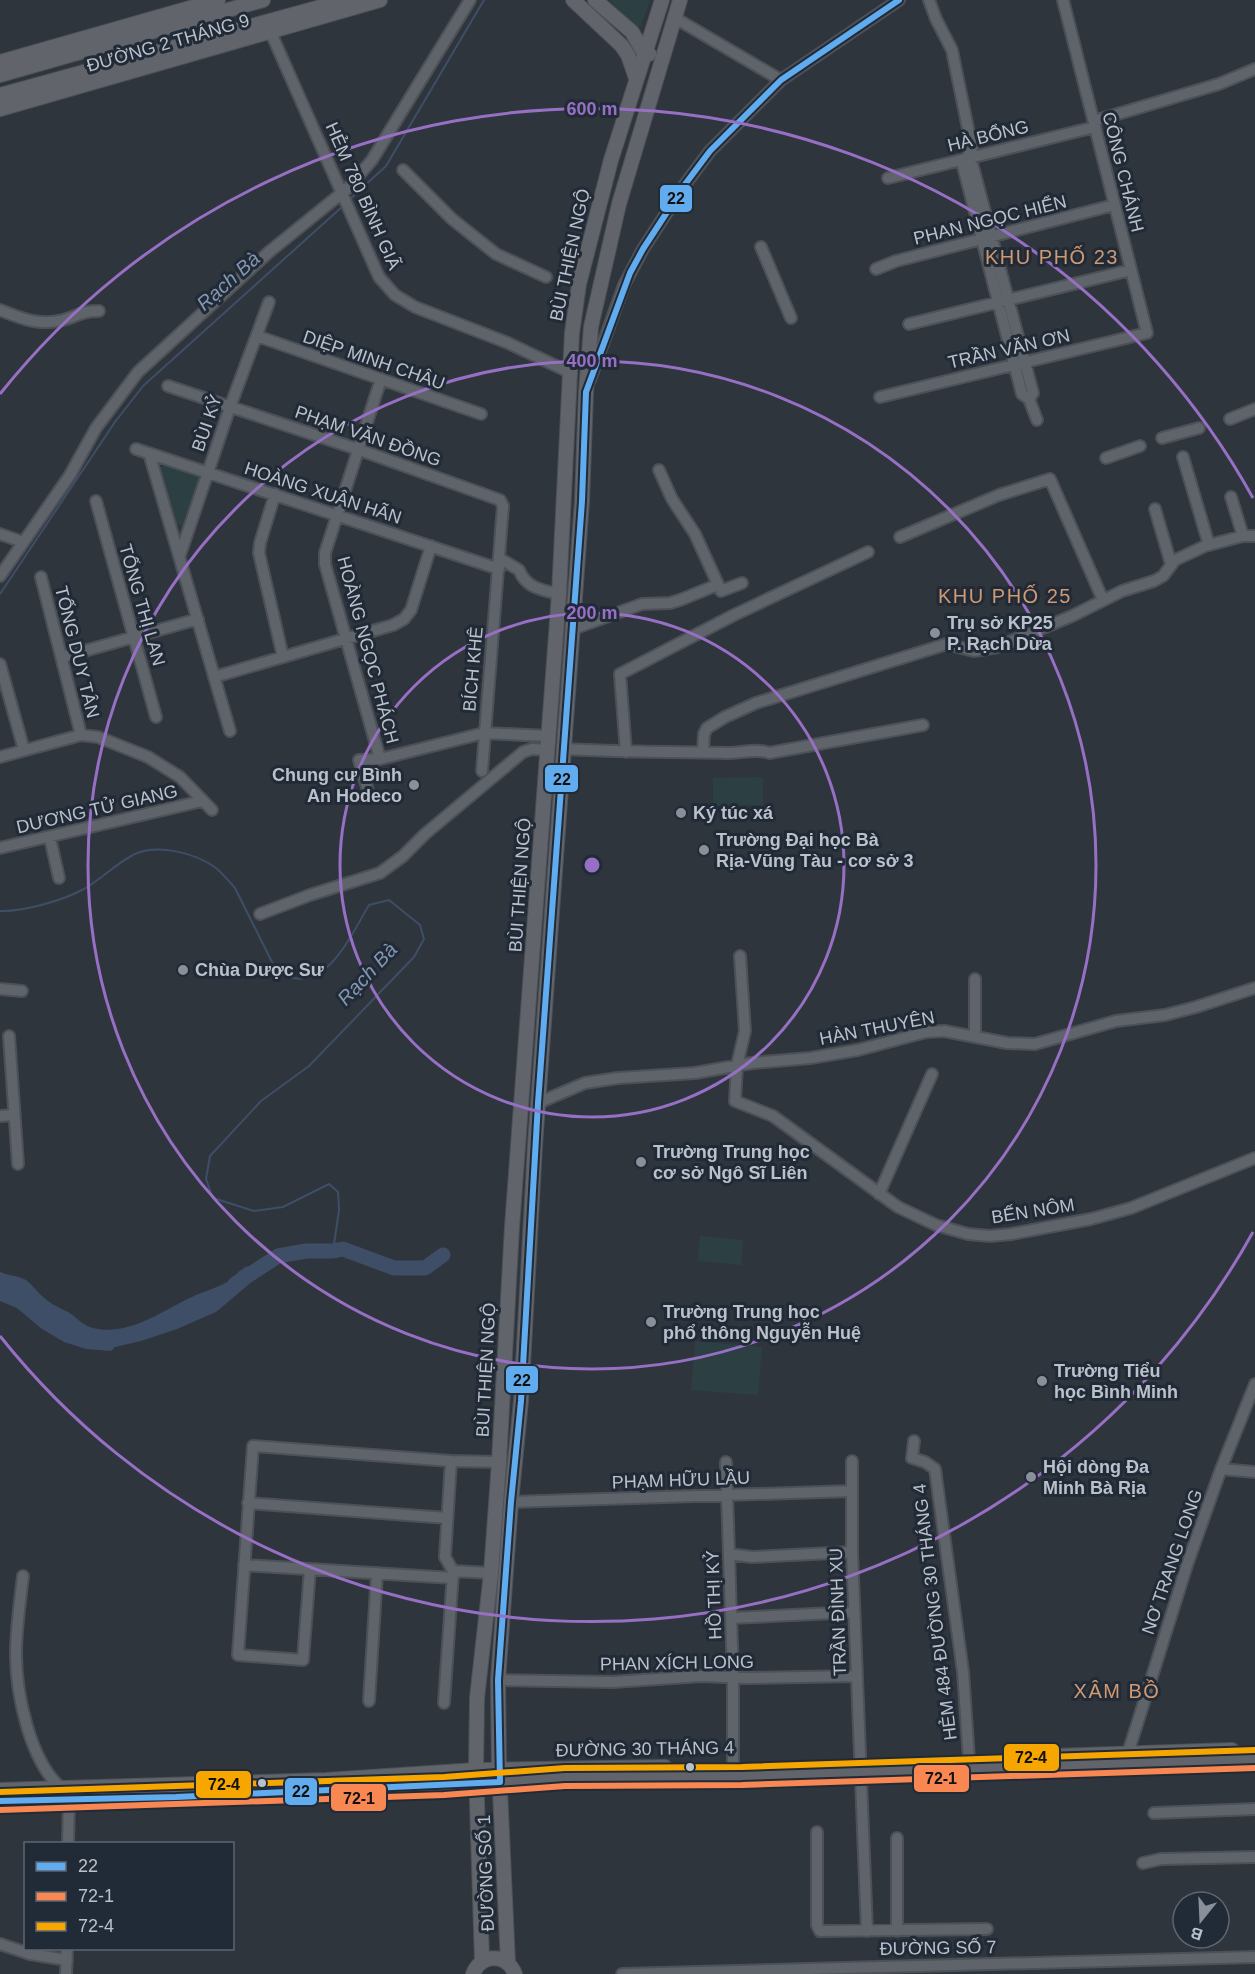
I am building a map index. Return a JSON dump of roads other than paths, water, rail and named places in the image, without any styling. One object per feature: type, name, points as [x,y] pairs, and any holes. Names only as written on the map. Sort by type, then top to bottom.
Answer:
[{"type":"main road","name":"ĐƯỜNG 2 THÁNG 9","points":[[0,62],[216,5],[263,0]]},
{"type":"main road","name":"ĐƯỜNG 2 THÁNG 9","points":[[0,110],[346,0]]},
{"type":"main road","name":"ĐƯỜNG 2 THÁNG 9","points":[[0,95],[219,40],[271,33],[380,0]]},
{"type":"main road","points":[[573,0],[621,45],[628,55],[636,79],[654,84]]},
{"type":"main road","points":[[595,0],[632,32],[644,53],[662,58]]},
{"type":"main road","name":"BÙI THIỆN NGỘ","points":[[476,1777],[477,1698],[491,1573],[559,594],[572,333],[579,284],[611,160],[662,0]]},
{"type":"main road","name":"BÙI THIỆN NGỘ","points":[[499,1776],[498,1680],[521,1401],[538,1104],[582,501],[591,327],[619,204],[680,0]]},
{"type":"main road","name":"ĐƯỜNG 2 THÁNG 9","points":[[0,75],[216,5]]},
{"type":"main road","points":[[548,743],[564,743]]},
{"type":"main road","points":[[525,1059],[542,1061]]},
{"type":"main road","points":[[509,1292],[528,1292]]},
{"type":"main road","points":[[491,1573],[507,1575]]},
{"type":"main road","name":"ĐƯỜNG 30 THÁNG 4","points":[[0,1801],[66,1791],[297,1786],[733,1767],[861,1767],[1111,1759],[1255,1750]]},
{"type":"main road","name":"ĐƯỜNG 30 THÁNG 4","points":[[1128,1758],[1255,1759]]},
{"type":"main road","name":"ĐƯỜNG 30 THÁNG 4","points":[[499,1776],[565,1778],[742,1776],[969,1759],[1111,1759]]},
{"type":"main road","name":"ĐƯỜNG SỐ 1","points":[[499,1776],[511,1968]]},
{"type":"main road","name":"ĐƯỜNG SỐ 1","points":[[476,1777],[482,1961]]},
{"type":"main road","name":"ĐƯỜNG 30 THÁNG 4","points":[[0,1790],[45,1793]]},
{"type":"main road","points":[[473,1974],[482,1961],[494,1957],[511,1968]]},
{"type":"street","points":[[0,576],[70,475],[96,428],[138,372],[269,252],[342,192],[372,160],[470,0]]},
{"type":"street","name":"BÙI THIỆN NGỘ","points":[[586,392],[624,285],[643,249],[691,175],[710,151],[781,80],[899,0]]},
{"type":"street","points":[[929,0],[952,50],[972,148],[963,166],[988,237],[1019,364],[1022,394],[1029,399],[1037,420]]},
{"type":"street","name":"CÔNG CHÁNH","points":[[1063,0],[1147,333]]},
{"type":"street","points":[[675,18],[781,80]]},
{"type":"street","name":"HẺM 780 BÌNH GIÃ","points":[[271,33],[379,277],[395,295],[415,307],[508,343],[569,372]]},
{"type":"street","name":"HÀ BỔNG","points":[[888,178],[1095,124],[1219,84],[1255,69]]},
{"type":"street","points":[[403,170],[452,219],[496,254],[546,276]]},
{"type":"street","name":"PHAN NGỌC HIỂN","points":[[876,269],[896,261],[1114,205]]},
{"type":"street","points":[[761,247],[791,318]]},
{"type":"street","points":[[909,324],[1131,270]]},
{"type":"street","name":"BÙI KỶ","points":[[180,555],[230,406],[269,302]]},
{"type":"street","points":[[0,310],[42,324],[66,319],[83,311],[99,311]]},
{"type":"street","name":"TRẦN VĂN ƠN","points":[[880,397],[1147,333]]},
{"type":"street","name":"DIỆP MINH CHÂU","points":[[257,336],[481,414]]},
{"type":"street","name":"HOÀNG NGỌC PHÁCH","points":[[380,759],[326,564],[325,553],[381,379]]},
{"type":"street","name":"PHẠM VĂN ĐỒNG","points":[[168,386],[500,500],[503,506],[499,564]]},
{"type":"street","points":[[1230,418],[1255,409]]},
{"type":"street","points":[[1162,438],[1200,428]]},
{"type":"street","points":[[1106,458],[1140,446]]},
{"type":"street","name":"HOÀNG XUÂN HÃN","points":[[136,448],[431,546],[499,564]]},
{"type":"street","points":[[149,453],[230,731]]},
{"type":"street","points":[[1183,457],[1209,545]]},
{"type":"street","points":[[658,470],[672,499],[694,534],[721,591],[742,583]]},
{"type":"street","points":[[900,537],[999,495],[1050,479],[1103,600]]},
{"type":"street","points":[[275,494],[259,553],[283,657]]},
{"type":"street","points":[[1231,497],[1243,536]]},
{"type":"street","name":"TỐNG THỊ LAN","points":[[96,501],[156,717]]},
{"type":"street","points":[[1155,509],[1171,564]]},
{"type":"street","points":[[0,534],[23,542]]},
{"type":"street","points":[[703,752],[704,734],[708,728],[725,717],[756,703],[947,644],[974,651],[997,647],[1163,576],[1171,564],[1181,557],[1209,545],[1243,536],[1255,536]]},
{"type":"street","points":[[214,677],[393,625],[404,619],[411,610],[431,546]]},
{"type":"street","points":[[626,753],[620,674],[734,615],[868,552]]},
{"type":"street","points":[[499,564],[519,570],[531,587],[559,594]]},
{"type":"street","name":"BÍCH KHÊ","points":[[482,771],[499,564]]},
{"type":"street","name":"TỐNG DUY TÂN","points":[[41,577],[81,735]]},
{"type":"street","points":[[573,629],[642,604],[670,603],[717,585]]},
{"type":"street","points":[[63,657],[198,620]]},
{"type":"street","points":[[0,664],[4,695],[24,750]]},
{"type":"street","points":[[564,743],[626,753],[782,751],[923,725]]},
{"type":"street","points":[[369,794],[359,760],[380,759],[484,733],[548,743]]},
{"type":"street","points":[[0,757],[81,735],[98,737],[148,757],[180,777],[212,810]]},
{"type":"street","points":[[260,914],[310,895],[380,873],[403,856],[424,834],[523,752],[548,743]]},
{"type":"street","name":"DƯƠNG TỬ GIANG","points":[[0,848],[202,801]]},
{"type":"street","points":[[50,838],[59,878]]},
{"type":"street","points":[[737,1065],[745,1031],[740,956]]},
{"type":"street","points":[[975,979],[975,1036]]},
{"type":"street","name":"HÀN THUYÊN","points":[[538,1104],[585,1083],[618,1078],[687,1074],[737,1065],[810,1058],[858,1050],[927,1032],[944,1031],[1008,1043],[1043,1043],[1116,1021],[1196,1007],[1255,988]]},
{"type":"street","points":[[0,989],[22,991]]},
{"type":"street","points":[[9,1036],[18,1164]]},
{"type":"street","name":"BẾN NÔM","points":[[737,1065],[735,1101],[773,1116],[898,1207],[950,1230],[990,1236],[1091,1219],[1131,1208],[1255,1158]]},
{"type":"street","points":[[879,1194],[932,1074]]},
{"type":"street","points":[[0,1116],[14,1115]]},
{"type":"street","name":"NƠ TRANG LONG","points":[[1128,1758],[1175,1599],[1221,1469],[1255,1384]]},
{"type":"street","name":"HẺM 484 ĐƯỜNG 30 THÁNG 4","points":[[914,1441],[912,1458],[925,1462],[935,1469],[963,1672],[969,1759]]},
{"type":"street","points":[[310,1569],[303,1660],[238,1655],[253,1446],[451,1461],[499,1462]]},
{"type":"street","points":[[444,1703],[453,1574],[445,1557],[451,1461]]},
{"type":"street","name":"TRẦN ĐÌNH XU","points":[[852,1461],[852,1552],[867,1931]]},
{"type":"street","name":"HỒ THỊ KỶ","points":[[726,1462],[732,1618],[733,1767]]},
{"type":"street","points":[[1221,1469],[1255,1472]]},
{"type":"street","name":"PHẠM HỮU LẦU","points":[[511,1502],[852,1491]]},
{"type":"street","points":[[248,1503],[447,1518]]},
{"type":"street","points":[[729,1554],[752,1557],[852,1552]]},
{"type":"street","points":[[244,1565],[377,1573],[491,1573]]},
{"type":"street","points":[[369,1701],[377,1573]]},
{"type":"street","points":[[23,1576],[16,1656],[21,1698],[34,1750],[45,1772],[66,1791],[68,1842]]},
{"type":"street","points":[[732,1618],[854,1612]]},
{"type":"street","name":"PHAN XÍCH LONG","points":[[498,1680],[613,1682],[702,1676],[857,1676]]},
{"type":"street","points":[[1154,1813],[1255,1809]]},
{"type":"street","points":[[817,1832],[817,1929],[823,1932],[987,1929]]},
{"type":"street","points":[[897,1838],[897,1931]]},
{"type":"street","points":[[1143,1863],[1161,1859],[1255,1857]]},
{"type":"street","points":[[0,1944],[30,1954],[67,1954],[66,1974]]},
{"type":"street","name":"ĐƯỜNG SỐ 7","points":[[622,1974],[1255,1956]]},
{"type":"water","points":[[247,1266],[254,1277],[248,1285],[216,1312],[177,1329],[115,1347],[111,1351],[86,1349],[64,1342],[42,1329],[17,1308],[0,1301],[0,1272],[26,1280],[48,1301],[89,1327],[107,1330],[120,1329],[146,1320],[223,1284]]},
{"type":"waterway","name":"Rạch Bà","points":[[349,200],[386,166],[484,0]]},
{"type":"waterway","name":"Rạch Bà","points":[[0,594],[115,422],[143,386],[343,206]]},
{"type":"waterway","name":"Rạch Bà","points":[[0,911],[43,905],[66,897],[84,889],[133,855],[143,851],[165,850],[198,858],[224,875],[235,888],[278,974],[298,979],[319,973],[337,957],[369,905],[389,900],[420,925],[424,939],[414,957],[309,1066],[261,1101],[210,1156],[206,1179],[213,1198],[254,1211],[283,1207],[329,1184],[338,1192],[339,1210],[333,1251]]},
{"type":"waterway","name":"Rạch Bà","points":[[235,1284],[278,1256],[306,1251],[343,1249],[394,1268],[425,1268],[443,1255]]},
{"type":"place","name":"Trụ sở KP25 P. Rạch Dừa","points":[[935,633]]},
{"type":"place","name":"Chung cư Bình An Hodeco","points":[[414,785]]},
{"type":"place","name":"Ký túc xá","points":[[681,813]]},
{"type":"place","name":"Trường Đại học Bà Rịa-Vũng Tàu - cơ sở 3","points":[[704,850]]},
{"type":"place","name":"Chùa Dược Sư","points":[[183,970]]},
{"type":"place","name":"Trường Trung học cơ sở Ngô Sĩ Liên","points":[[641,1162]]},
{"type":"place","name":"Trường Trung học phổ thông Nguyễn Huệ","points":[[651,1322]]},
{"type":"place","name":"Trường Tiểu học Bình Minh","points":[[1042,1381]]},
{"type":"place","name":"Hội dòng Đa Minh Bà Rịa","points":[[1031,1477]]},
{"type":"district","name":"KHU PHỐ 23","points":[[1052,257]]},
{"type":"district","name":"KHU PHỐ 25","points":[[1005,596]]},
{"type":"district","name":"XÂM BỒ","points":[[1117,1691]]}]
